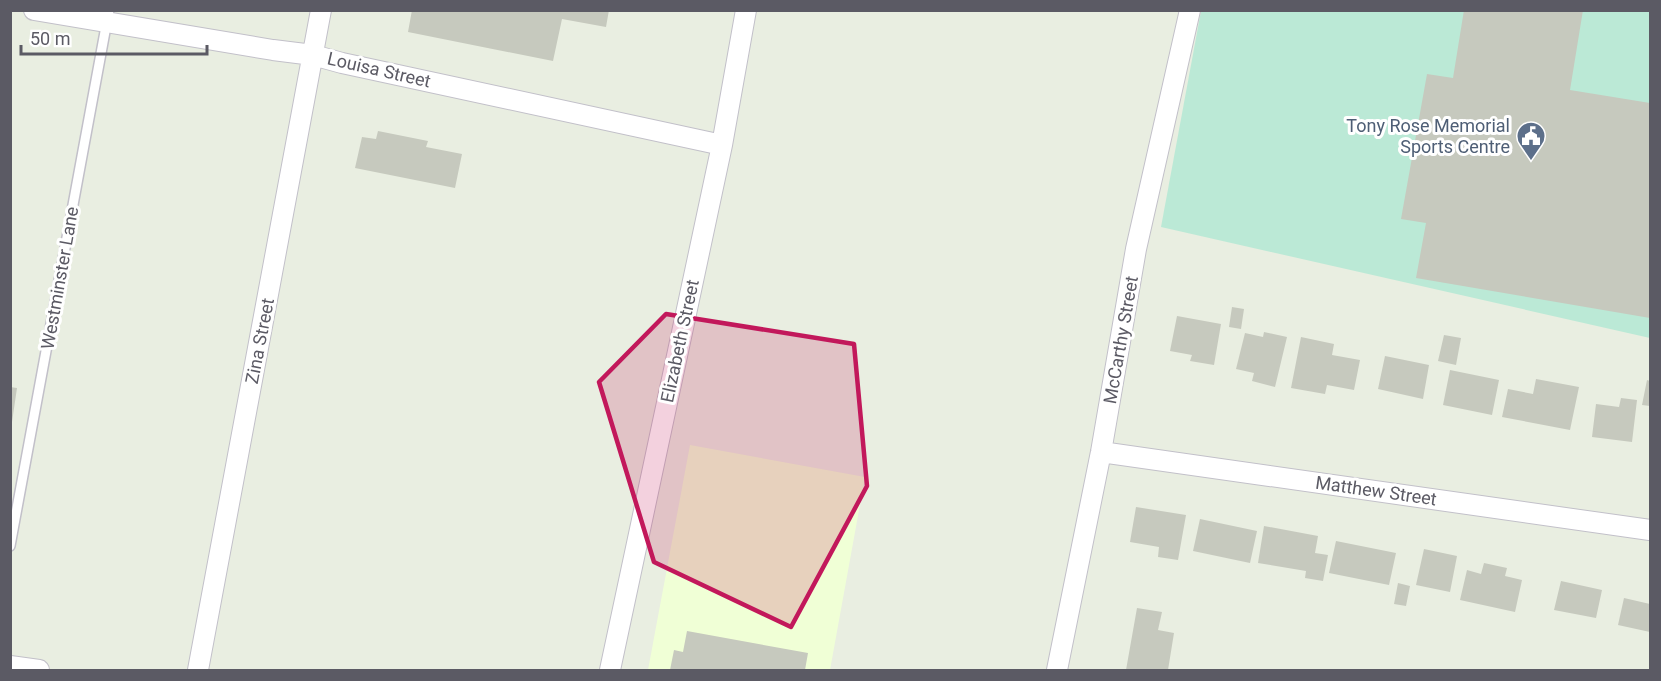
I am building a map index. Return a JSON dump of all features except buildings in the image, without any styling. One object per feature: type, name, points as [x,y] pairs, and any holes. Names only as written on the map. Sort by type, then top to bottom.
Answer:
[{"type":"street","name":"Louisa Street","points":[[34,10],[108,17],[273,51],[314,55],[722,145]]},
{"type":"street","name":"Zina Street","points":[[198,670],[321,10]]},
{"type":"street","name":"Elizabeth Street","points":[[610,670],[722,145],[746,10]]},
{"type":"street","name":"McCarthy Street","points":[[1057,670],[1101,452],[1136,249],[1190,10]]},
{"type":"street","name":"Matthew Street","points":[[1101,452],[1650,530]]},
{"type":"street","points":[[10,666],[39,670]]},
{"type":"lane","name":"Westminster Lane","points":[[10,546],[108,17]]},
{"type":"highlighted area","points":[[666,314],[854,344],[867,486],[791,627],[654,562],[599,382]]},
{"type":"shaded area","points":[[1201,11],[1650,11],[1650,338],[1161,227]]},
{"type":"shaded area","points":[[690,445],[865,477],[830,670],[648,670]]},
{"type":"place","name":"Tony Rose Memorial Sports Centre","points":[[1531,162]]}]
